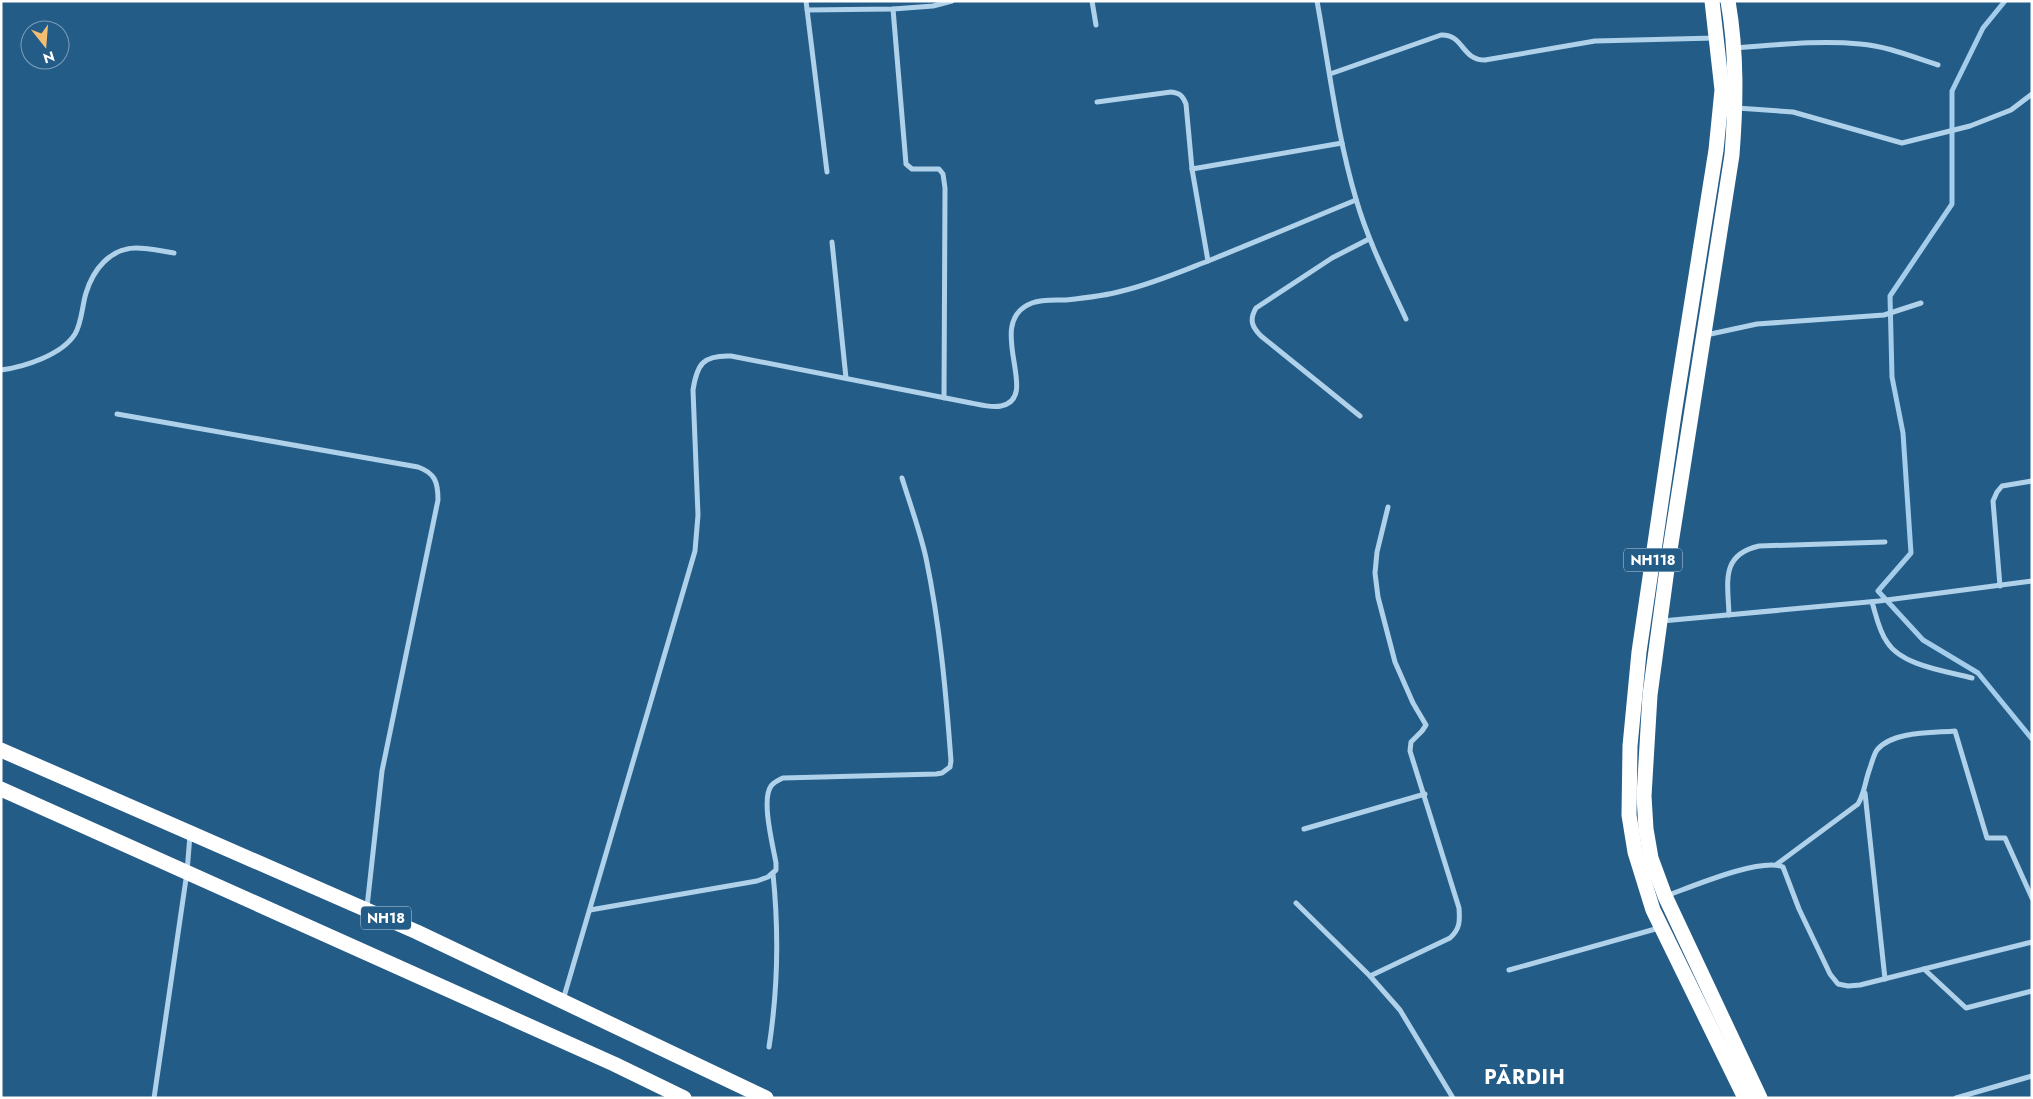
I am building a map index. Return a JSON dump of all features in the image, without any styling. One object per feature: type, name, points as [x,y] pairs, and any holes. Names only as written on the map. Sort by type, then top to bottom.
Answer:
[{"type":"highway","name":"NH118","points":[[1712,1],[1722,90],[1716,150],[1674,414],[1645,614],[1630,746],[1630,815],[1635,852],[1644,886],[1745,1098]]},
{"type":"highway","name":"NH118","points":[[1728,1],[1734,48],[1736,108],[1732,155],[1660,621],[1650,694],[1644,796],[1646,830],[1651,858],[1665,896],[1760,1098]]},
{"type":"highway","name":"NH18","points":[[1,750],[366,910],[766,1098]]},
{"type":"highway","name":"NH18","points":[[1,789],[605,1060],[684,1098]]},
{"type":"street","points":[[806,1],[827,172]]},
{"type":"street","points":[[807,10],[893,9],[933,6],[952,1]]},
{"type":"street","points":[[1092,1],[1096,25]]},
{"type":"street","points":[[1317,1],[1342,143],[1356,200],[1369,239],[1406,319]]},
{"type":"street","points":[[893,9],[906,164],[912,169],[939,169],[943,174],[945,188],[944,398]]},
{"type":"street","points":[[1330,74],[1441,35],[1449,35],[1455,38],[1470,57],[1476,60],[1595,41],[1717,38]]},
{"type":"street","points":[[1734,48],[1814,42],[1862,44],[1904,54],[1938,65]]},
{"type":"street","points":[[1097,102],[1165,93],[1179,93],[1183,96],[1186,104],[1192,169],[1208,261]]},
{"type":"street","points":[[1736,108],[1793,112],[1902,143],[1970,126],[2011,110],[2032,94]]},
{"type":"street","points":[[1192,169],[1342,143]]},
{"type":"street","points":[[563,1001],[695,551],[698,515],[693,390],[696,374],[701,364],[717,355],[724,355],[944,398],[1000,407],[1012,401],[1016,395],[1018,385],[1010,333],[1017,313],[1022,308],[1034,302],[1082,298],[1122,291],[1164,278],[1356,200]]},
{"type":"street","points":[[1360,416],[1261,336],[1251,322],[1256,308],[1332,258],[1369,239]]},
{"type":"street","points":[[832,242],[846,378]]},
{"type":"street","points":[[1,370],[51,355],[66,344],[75,334],[86,292],[97,269],[108,256],[135,248],[174,253]]},
{"type":"street","points":[[1703,335],[1757,324],[1884,315],[1922,303]]},
{"type":"street","points":[[118,414],[418,467],[429,471],[435,480],[438,489],[438,500],[382,771],[366,910]]},
{"type":"street","points":[[769,1047],[775,1011],[778,948],[773,874],[776,870],[776,863],[767,806],[770,787],[783,778],[936,774],[942,773],[950,767],[946,681],[935,608],[925,556],[902,478]]},
{"type":"street","points":[[2000,586],[1994,501],[1997,492],[2002,486],[2032,480]]},
{"type":"street","points":[[1370,976],[1450,938],[1457,932],[1460,922],[1459,908],[1409,745],[1426,725],[1413,703],[1395,662],[1378,597],[1375,573],[1377,552],[1388,507]]},
{"type":"street","points":[[1729,614],[1728,574],[1732,562],[1738,554],[1747,549],[1759,546],[1885,542]]},
{"type":"street","points":[[1660,621],[1872,602],[1905,596],[2032,581]]},
{"type":"street","points":[[1872,602],[1886,641],[1894,652],[1906,660],[1972,678]]},
{"type":"street","points":[[1885,978],[1864,794],[1868,772],[1876,751],[1886,741],[1898,737],[1955,731],[1986,838],[2006,838],[2032,898]]},
{"type":"street","points":[[1304,829],[1425,794]]},
{"type":"street","points":[[1777,864],[1858,804],[1864,794]]},
{"type":"street","points":[[154,1098],[187,872],[190,832]]},
{"type":"street","points":[[1665,896],[1748,868],[1766,864],[1777,864],[1783,867],[1799,909],[1830,974],[1838,984],[1848,986],[1860,986],[1885,978],[2032,942]]},
{"type":"street","points":[[590,910],[757,881],[773,874]]},
{"type":"street","points":[[1296,903],[1370,976],[1400,1010],[1454,1098]]},
{"type":"street","points":[[1509,970],[1662,927]]},
{"type":"street","points":[[1924,969],[1966,1008],[2032,991]]},
{"type":"street","points":[[1956,1098],[2032,1076]]},
{"type":"waterway","points":[[2005,1],[1983,28],[1952,91],[1952,204],[1890,296],[1892,377],[1903,433],[1911,553],[1878,591],[1923,640],[1978,673],[2032,739]]},
{"type":"district","name":"PĀRDIH","points":[[1525,1077]]}]
